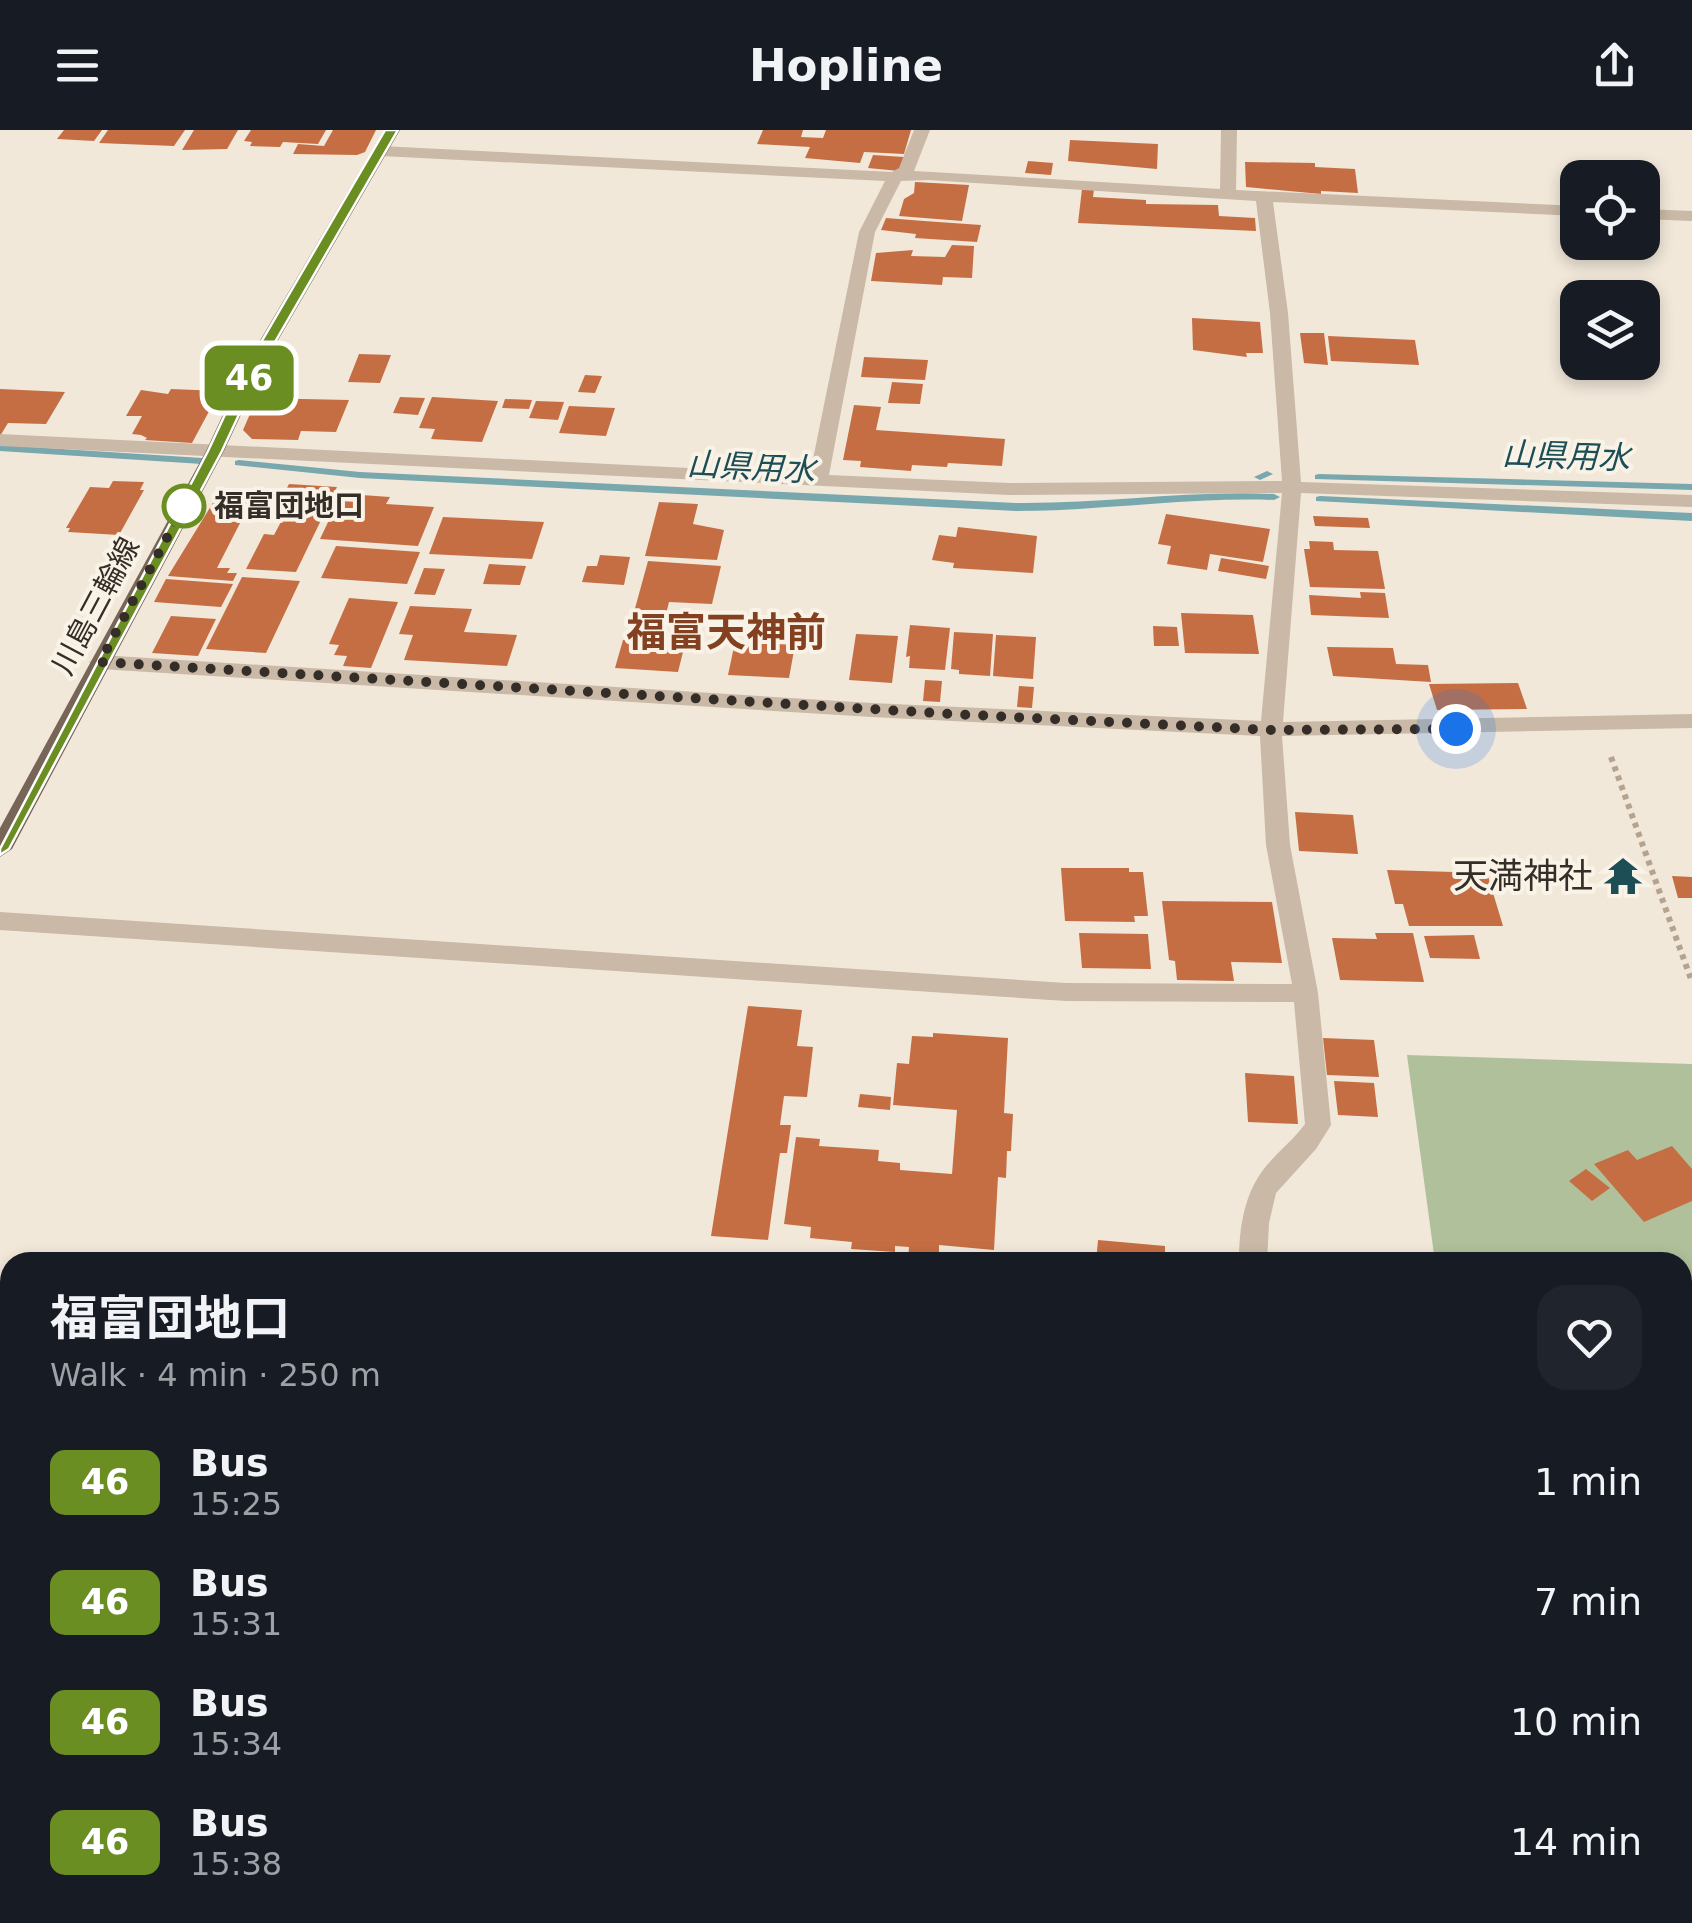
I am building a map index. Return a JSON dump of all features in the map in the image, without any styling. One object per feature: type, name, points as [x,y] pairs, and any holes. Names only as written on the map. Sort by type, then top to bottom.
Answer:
[{"type":"main road","name":"川島三輪線","points":[[0,849],[215,451],[257,361],[392,130]]},
{"type":"street","points":[[819,479],[866,232],[895,177],[906,171],[922,130]]},
{"type":"street","points":[[1228,192],[1230,130]]},
{"type":"street","points":[[382,151],[895,177],[928,175],[1264,197],[1560,210]]},
{"type":"street","points":[[1253,1252],[1266,1186],[1310,1140],[1318,1125],[1306,993],[1278,845],[1270,730],[1285,597],[1292,485],[1279,313],[1264,197]]},
{"type":"street","points":[[1660,215],[1692,216]]},
{"type":"street","points":[[0,440],[1009,489],[1292,485],[1692,500]]},
{"type":"street","points":[[100,662],[832,708],[1270,730],[1600,726],[1692,721]]},
{"type":"street","points":[[0,920],[1066,992],[1306,993]]},
{"type":"path","points":[[1600,726],[1692,982]]},
{"type":"green space","points":[[1407,1055],[1692,1064],[1692,1252],[1434,1252]]},
{"type":"building","points":[[64,130],[102,130],[94,141],[57,139]]},
{"type":"building","points":[[108,130],[185,130],[174,146],[99,143]]},
{"type":"building","points":[[194,130],[238,130],[227,149],[182,150]]},
{"type":"building","points":[[251,130],[326,130],[318,144],[283,142],[280,147],[250,146],[252,142],[244,141]]},
{"type":"building","points":[[333,130],[376,130],[365,152],[357,155],[293,154],[298,144],[324,146]]},
{"type":"building","points":[[763,130],[803,130],[801,137],[823,138],[826,130],[911,130],[904,154],[864,152],[860,163],[805,158],[810,147],[757,144]]},
{"type":"building","points":[[1070,140],[1158,144],[1157,169],[1068,161]]},
{"type":"building","points":[[873,155],[904,157],[899,171],[868,168]]},
{"type":"building","points":[[1028,161],[1053,163],[1051,175],[1025,173]]},
{"type":"building","points":[[1245,162],[1315,163],[1315,167],[1355,169],[1358,193],[1246,187]]},
{"type":"building","points":[[915,182],[969,185],[962,221],[899,216],[904,199],[914,193]]},
{"type":"building","points":[[1082,189],[1094,189],[1093,197],[1146,200],[1146,204],[1218,205],[1219,216],[1255,218],[1256,231],[1078,223]]},
{"type":"building","points":[[886,218],[981,225],[977,242],[915,238],[916,234],[881,230]]},
{"type":"building","points":[[952,245],[974,246],[972,278],[943,277],[942,285],[871,281],[876,253],[913,250],[911,256],[945,257]]},
{"type":"building","points":[[1192,318],[1260,322],[1263,353],[1246,353],[1247,357],[1193,350]]},
{"type":"building","points":[[1300,333],[1324,333],[1328,365],[1304,363]]},
{"type":"building","points":[[1328,336],[1415,340],[1419,365],[1331,361]]},
{"type":"building","points":[[359,354],[391,355],[380,383],[348,382]]},
{"type":"building","points":[[864,357],[928,360],[925,380],[861,377]]},
{"type":"building","points":[[585,375],[602,376],[595,393],[578,392]]},
{"type":"building","points":[[892,382],[923,384],[920,404],[888,403]]},
{"type":"building","points":[[0,389],[65,392],[46,424],[8,423],[0,436]]},
{"type":"building","points":[[171,389],[220,391],[192,443],[145,440],[132,434],[142,416],[126,416],[141,390],[168,394]]},
{"type":"building","points":[[400,397],[425,398],[418,415],[393,413]]},
{"type":"building","points":[[432,397],[498,401],[482,442],[431,439],[435,429],[419,428]]},
{"type":"building","points":[[257,398],[349,400],[336,432],[301,431],[298,440],[252,439],[243,430]]},
{"type":"building","points":[[505,399],[532,400],[529,409],[502,408]]},
{"type":"building","points":[[536,401],[564,402],[558,420],[529,418]]},
{"type":"building","points":[[854,405],[881,407],[876,430],[1005,439],[1002,466],[948,463],[947,467],[912,465],[911,471],[860,467],[861,461],[843,460]]},
{"type":"building","points":[[569,406],[615,408],[606,436],[559,433]]},
{"type":"building","points":[[113,481],[144,482],[140,490],[144,490],[119,535],[68,532],[70,528],[66,528],[90,487],[109,488]]},
{"type":"building","points":[[289,484],[337,487],[296,572],[246,569],[264,534],[274,535],[283,518],[272,517]]},
{"type":"building","points":[[222,488],[257,490],[217,568],[230,568],[227,573],[237,573],[233,581],[168,576]]},
{"type":"building","points":[[362,495],[390,497],[386,504],[434,507],[418,546],[320,539],[338,501],[358,502]]},
{"type":"building","points":[[659,502],[698,504],[693,524],[724,530],[717,560],[645,556]]},
{"type":"building","points":[[1166,514],[1270,529],[1263,562],[1210,554],[1207,570],[1167,564],[1171,546],[1158,544]]},
{"type":"building","points":[[1313,516],[1368,518],[1370,528],[1315,526]]},
{"type":"building","points":[[443,517],[544,522],[532,559],[429,554]]},
{"type":"building","points":[[958,527],[1037,536],[1033,573],[953,568],[954,563],[932,560],[939,535],[956,537]]},
{"type":"building","points":[[1309,541],[1333,542],[1334,550],[1378,551],[1385,589],[1310,587],[1304,549],[1310,549]]},
{"type":"building","points":[[336,546],[420,552],[407,584],[321,578]]},
{"type":"building","points":[[600,555],[630,557],[624,585],[582,582],[587,566],[597,566]]},
{"type":"building","points":[[1221,558],[1269,566],[1266,579],[1218,571]]},
{"type":"building","points":[[648,561],[721,566],[712,604],[669,602],[666,614],[634,612]]},
{"type":"building","points":[[489,564],[526,566],[520,585],[483,584]]},
{"type":"building","points":[[424,568],[445,569],[435,595],[414,594]]},
{"type":"building","points":[[242,577],[300,581],[266,653],[206,649]]},
{"type":"building","points":[[166,579],[233,584],[221,607],[154,602]]},
{"type":"building","points":[[1360,592],[1385,593],[1389,618],[1311,615],[1309,595],[1361,598]]},
{"type":"building","points":[[349,598],[398,602],[371,668],[343,666],[347,656],[334,655],[339,645],[329,644]]},
{"type":"building","points":[[410,606],[472,609],[464,632],[517,635],[507,666],[404,660],[413,635],[399,634]]},
{"type":"building","points":[[1181,613],[1253,615],[1259,654],[1185,653]]},
{"type":"building","points":[[171,616],[216,619],[198,656],[152,653]]},
{"type":"building","points":[[910,625],[950,628],[945,670],[909,668],[910,656],[906,657]]},
{"type":"building","points":[[1153,626],[1177,627],[1179,646],[1154,646]]},
{"type":"building","points":[[954,632],[993,634],[990,676],[959,674],[959,670],[951,669]]},
{"type":"building","points":[[856,634],[898,636],[892,683],[849,680]]},
{"type":"building","points":[[996,635],[1036,637],[1033,679],[993,676]]},
{"type":"building","points":[[623,640],[685,644],[678,672],[615,668]]},
{"type":"building","points":[[735,642],[795,645],[789,678],[728,675]]},
{"type":"building","points":[[1327,647],[1393,648],[1396,664],[1428,665],[1431,682],[1333,676]]},
{"type":"building","points":[[925,680],[942,681],[940,702],[923,701]]},
{"type":"building","points":[[1518,683],[1527,709],[1437,710],[1429,684]]},
{"type":"building","points":[[1019,686],[1034,687],[1032,708],[1017,707]]},
{"type":"building","points":[[1295,812],[1353,815],[1358,854],[1299,851]]},
{"type":"building","points":[[1061,868],[1129,868],[1129,872],[1143,872],[1148,916],[1134,916],[1135,922],[1065,921]]},
{"type":"building","points":[[1387,870],[1487,873],[1503,926],[1409,926],[1403,904],[1395,904]]},
{"type":"building","points":[[1672,876],[1692,877],[1692,898],[1678,898]]},
{"type":"building","points":[[1162,901],[1272,902],[1282,963],[1231,962],[1234,981],[1177,980],[1175,961],[1169,960]]},
{"type":"building","points":[[1079,933],[1148,934],[1151,969],[1082,968]]},
{"type":"building","points":[[1375,933],[1413,933],[1424,982],[1340,980],[1332,938],[1377,939]]},
{"type":"building","points":[[1474,935],[1480,959],[1430,958],[1424,936]]},
{"type":"building","points":[[748,1006],[802,1010],[797,1046],[813,1047],[807,1097],[784,1096],[780,1125],[791,1125],[787,1153],[780,1153],[768,1240],[711,1236]]},
{"type":"building","points":[[933,1033],[1008,1038],[1004,1113],[1013,1114],[1011,1151],[1007,1151],[1006,1178],[998,1177],[994,1250],[939,1245],[939,1252],[909,1252],[909,1247],[895,1246],[895,1252],[851,1249],[852,1242],[810,1238],[811,1227],[784,1224],[796,1137],[820,1139],[819,1146],[879,1150],[878,1161],[900,1163],[900,1170],[952,1174],[957,1110],[893,1105],[897,1063],[909,1064],[912,1036],[933,1037]]},
{"type":"building","points":[[1323,1038],[1374,1040],[1379,1077],[1327,1075]]},
{"type":"building","points":[[1245,1073],[1294,1076],[1298,1124],[1248,1122]]},
{"type":"building","points":[[1334,1081],[1374,1083],[1378,1117],[1338,1115]]},
{"type":"building","points":[[860,1094],[891,1097],[890,1110],[858,1107]]},
{"type":"building","points":[[1672,1146],[1692,1169],[1692,1201],[1644,1222],[1594,1164],[1628,1150],[1637,1160]]},
{"type":"building","points":[[1586,1169],[1610,1188],[1592,1201],[1569,1181]]},
{"type":"building","points":[[1098,1240],[1165,1246],[1165,1252],[1097,1252]]},
{"type":"waterway","name":"山県用水","points":[[0,448],[202,461]]},
{"type":"waterway","name":"山県用水","points":[[239,463],[360,475],[1016,507],[1210,496],[1274,497]]},
{"type":"waterway","name":"山県用水","points":[[1260,477],[1267,474]]},
{"type":"waterway","name":"山県用水","points":[[1319,477],[1692,487]]},
{"type":"waterway","points":[[1320,499],[1692,517]]},
{"type":"bus line","name":"46","points":[[0,849],[215,451],[257,361],[392,130]]},
{"type":"place","name":"福富団地口","points":[[184,506]]},
{"type":"place","name":"天満神社","points":[[1623,876]]},
{"type":"district","name":"福富天神前","points":[[726,632]]},
{"type":"route","points":[[184,506],[100,662],[833,708],[1270,730],[1456,729]]}]
